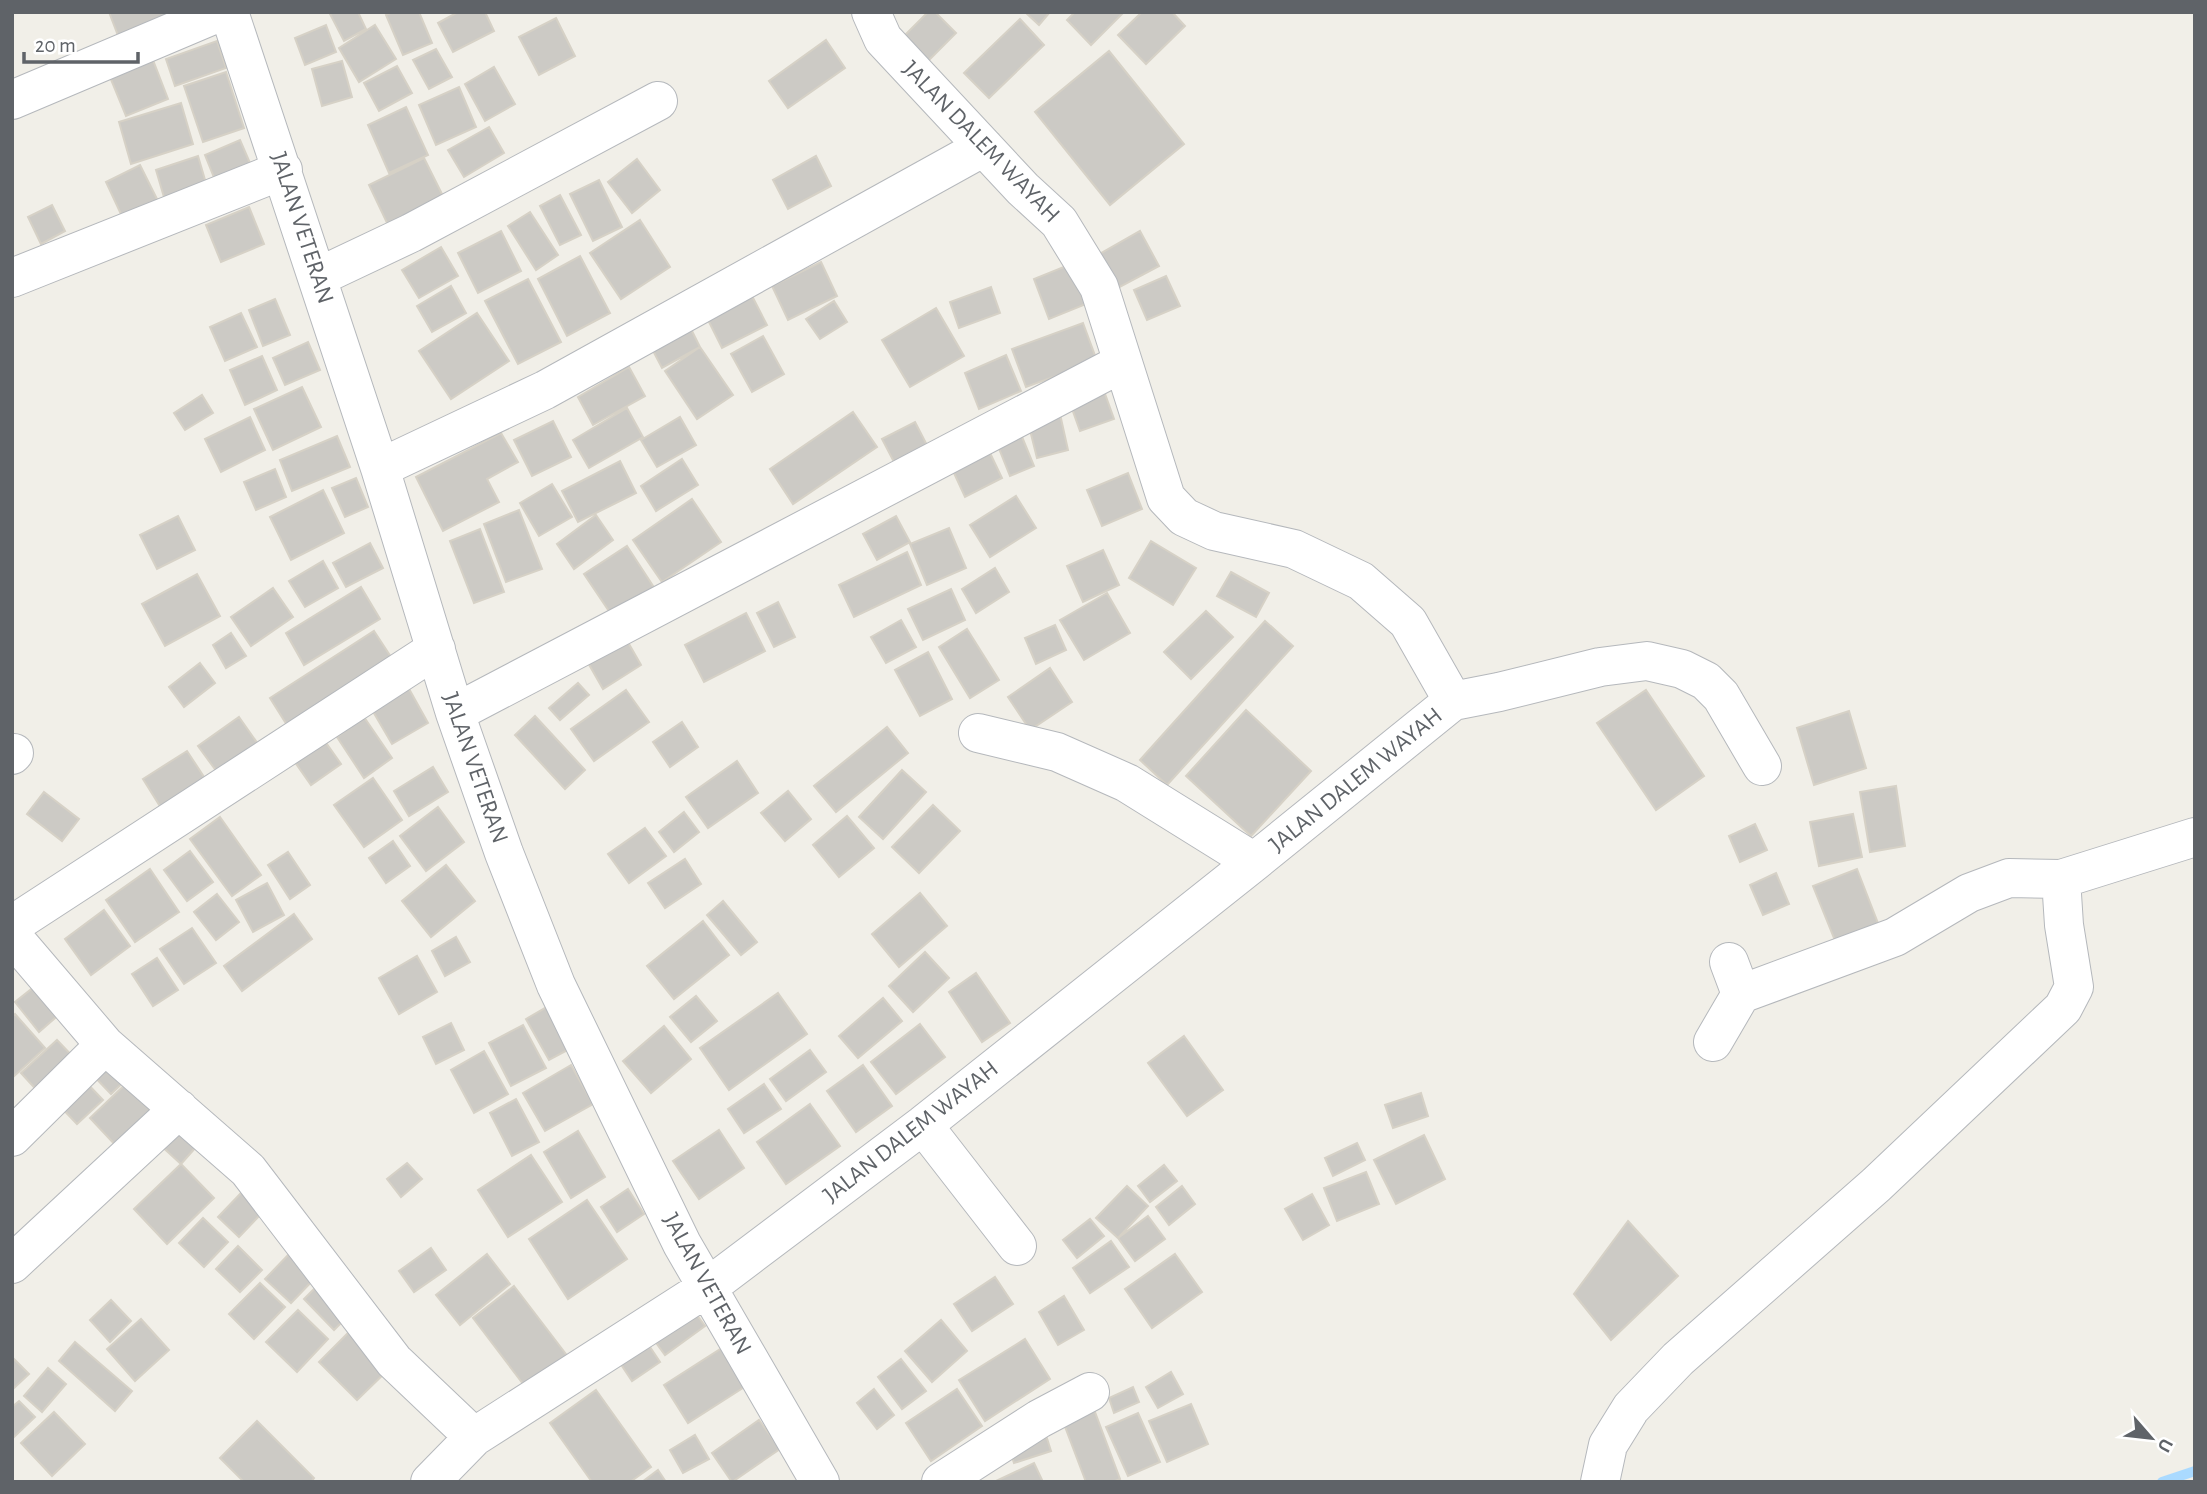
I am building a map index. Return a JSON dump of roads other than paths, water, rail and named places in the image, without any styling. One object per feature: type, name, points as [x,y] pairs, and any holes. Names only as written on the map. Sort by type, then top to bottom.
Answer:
[{"type":"street","name":"JALAN DALEM WAYAH","points":[[430,1482],[474,1437],[708,1287],[923,1125],[1453,701],[1408,622],[1361,581],[1294,549],[1214,531],[1184,517],[1166,498],[1099,287],[1059,222],[984,148],[883,39],[871,12]]},
{"type":"street","points":[[12,100],[216,15]]},
{"type":"street","name":"JALAN VETERAN","points":[[216,15],[282,170],[380,468],[455,713],[504,853],[556,985],[682,1244],[820,1482]]},
{"type":"street","points":[[318,277],[411,233],[659,101]]},
{"type":"street","points":[[380,468],[545,390],[984,148]]},
{"type":"street","points":[[12,278],[282,170]]},
{"type":"street","points":[[455,713],[1122,363]]},
{"type":"street","points":[[12,925],[436,649]]},
{"type":"street","points":[[1453,701],[1600,667],[1647,661],[1682,669],[1706,681],[1721,696],[1762,766]]},
{"type":"street","points":[[978,733],[1057,752],[1127,783],[1254,862]]},
{"type":"street","points":[[1713,1042],[1735,978],[1895,937],[1969,894],[2009,878],[2061,879],[2195,837]]},
{"type":"street","points":[[1600,1482],[1608,1445],[1631,1408],[1678,1359],[1876,1185],[2063,1008],[2074,987],[2064,925],[2061,879]]},
{"type":"street","points":[[12,936],[105,1045],[248,1170],[394,1361],[474,1437]]},
{"type":"street","points":[[12,1137],[105,1045]]},
{"type":"street","points":[[12,1265],[179,1109]]},
{"type":"street","points":[[923,1125],[1017,1246]]},
{"type":"street","points":[[941,1482],[1039,1419],[1090,1392]]},
{"type":"waterway","points":[[2162,1482],[2195,1471]]}]
